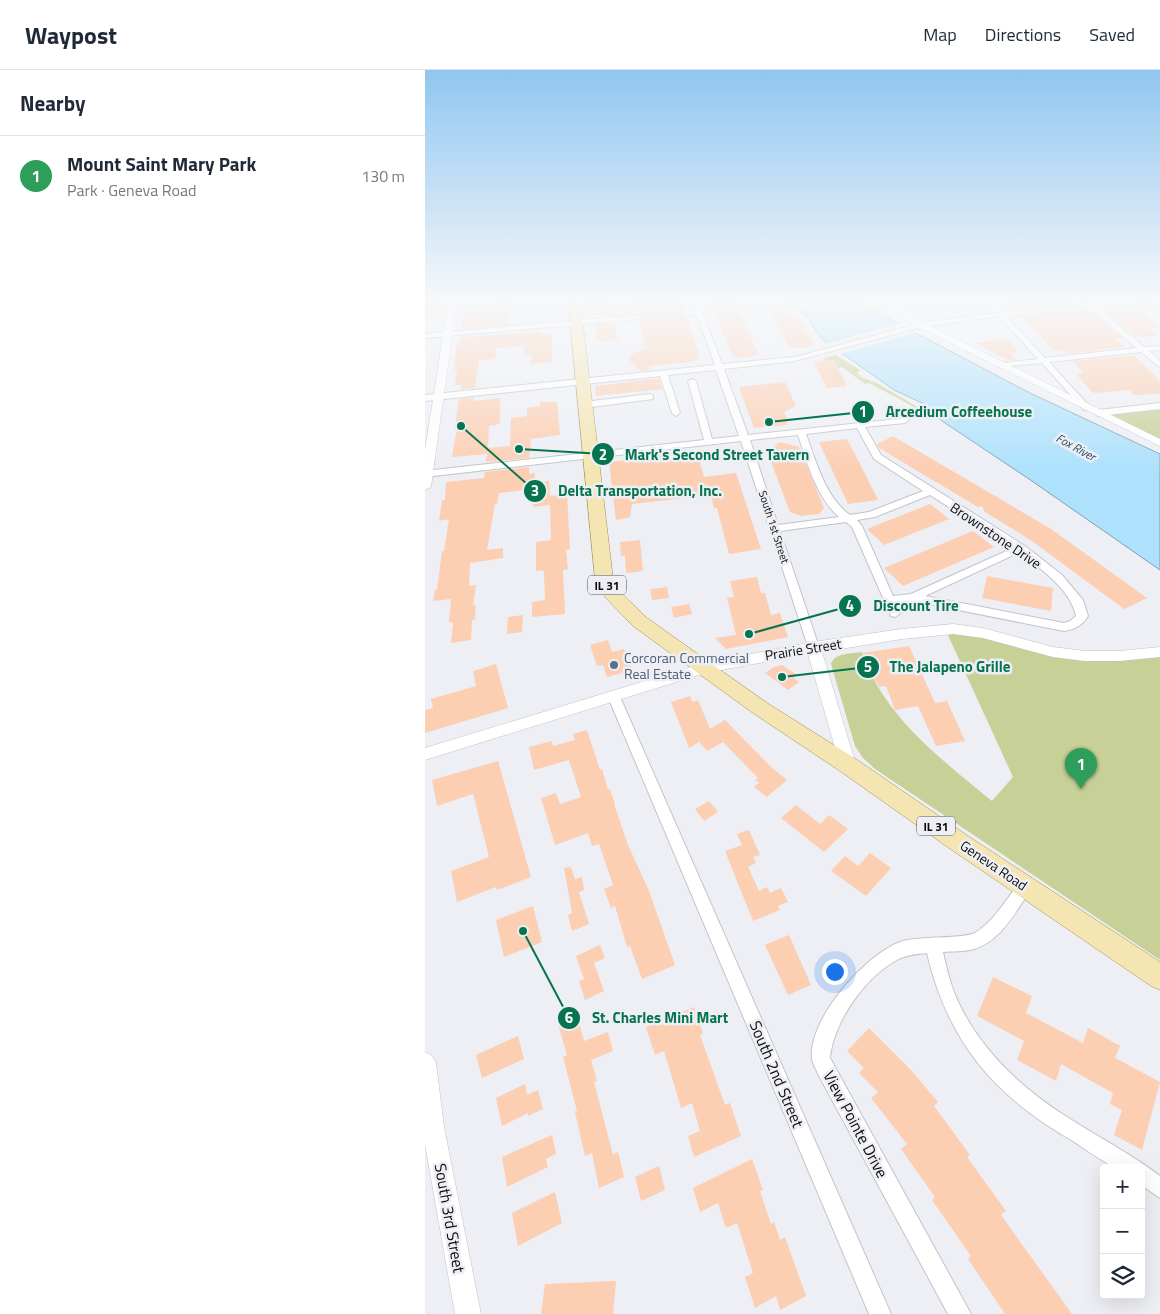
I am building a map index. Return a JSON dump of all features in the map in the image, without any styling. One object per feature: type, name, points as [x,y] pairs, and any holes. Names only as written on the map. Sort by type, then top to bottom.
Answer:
[{"type":"main road","name":"IL 31","points":[[579,358],[604,579],[611,593],[640,622],[704,668]]},
{"type":"main road","name":"Geneva Road","points":[[704,668],[760,708],[848,765],[1160,976]]},
{"type":"street","points":[[425,487],[444,358]]},
{"type":"street","name":"South 1st Street","points":[[715,358],[745,439],[813,647]]},
{"type":"street","points":[[425,398],[581,383],[799,358]]},
{"type":"street","points":[[988,358],[1160,443]]},
{"type":"street","points":[[1002,365],[1064,358]]},
{"type":"street","points":[[1045,360],[1087,408]]},
{"type":"street","points":[[664,374],[675,413]]},
{"type":"street","points":[[692,381],[709,443]]},
{"type":"street","points":[[584,405],[650,398]]},
{"type":"street","points":[[1098,413],[1160,406]]},
{"type":"street","points":[[426,474],[905,420]]},
{"type":"street","name":"Brownstone Drive","points":[[859,426],[877,457],[1021,548],[1058,578],[1071,592],[1081,610],[1082,616],[1077,623],[1071,626],[1055,625],[913,597]]},
{"type":"street","points":[[801,432],[819,477],[831,499],[841,512],[857,526],[895,613]]},
{"type":"street","points":[[775,529],[884,512],[931,491]]},
{"type":"street","points":[[889,600],[913,597],[1021,548]]},
{"type":"street","name":"Prairie Street","points":[[425,754],[704,668],[813,647],[917,632],[953,629],[983,633],[1053,652],[1085,656],[1119,656],[1160,652]]},
{"type":"street","points":[[813,647],[848,765]]},
{"type":"street","name":"South 2nd Street","points":[[614,697],[880,1314]]},
{"type":"street","name":"View Pointe Drive","points":[[960,1314],[821,1059],[823,1038],[836,1011],[863,978],[883,958],[902,949],[971,942],[982,938],[994,928],[1025,886]]},
{"type":"street","points":[[933,946],[948,1000],[976,1046],[994,1070],[1017,1093],[1059,1122],[1102,1146],[1128,1164]]},
{"type":"street","name":"South 3rd Street","points":[[425,1063],[433,1127],[468,1314]]},
{"type":"street","points":[[1145,1176],[1160,1188]]},
{"type":"green space","points":[[824,358],[841,358],[860,370],[857,373],[861,377],[877,383],[920,410],[918,412],[908,412],[916,408],[869,383],[865,384],[842,367],[838,368],[834,360],[823,361]]},
{"type":"green space","points":[[1160,407],[1160,442],[1104,414]]},
{"type":"green space","points":[[947,633],[984,637],[1051,655],[1160,653],[1160,960],[875,769],[863,758],[855,746],[831,664],[840,655],[862,652],[884,697],[899,717],[934,753],[953,769],[992,801],[1013,777]]},
{"type":"water","name":"Fox River","points":[[849,358],[963,358],[1030,393],[1160,454],[1160,570],[933,415],[922,403],[894,390]]},
{"type":"building","points":[[495,358],[479,360],[475,388],[461,389],[462,385],[455,385],[457,370],[454,370],[455,359]]},
{"type":"building","points":[[532,358],[552,358],[552,362],[531,364]]},
{"type":"building","points":[[630,358],[700,358],[691,362],[649,366],[649,370],[641,371],[629,360]]},
{"type":"building","points":[[1004,358],[1014,358],[1016,360]]},
{"type":"building","points":[[1103,358],[1137,358],[1160,381],[1160,394],[1134,395],[1130,390],[1093,393],[1076,374],[1083,372],[1073,361]]},
{"type":"building","points":[[834,360],[847,386],[827,388],[814,362]]},
{"type":"building","points":[[659,379],[662,389],[596,396],[595,386]]},
{"type":"building","points":[[785,382],[796,406],[784,412],[788,422],[786,423],[787,425],[754,428],[739,387]]},
{"type":"building","points":[[474,398],[473,401],[500,398],[500,424],[489,426],[488,448],[510,446],[511,418],[527,416],[527,408],[540,406],[540,402],[557,402],[560,435],[531,439],[529,458],[486,462],[487,454],[452,457],[457,429],[455,429],[455,426],[459,399]]},
{"type":"building","points":[[893,436],[1051,529],[1147,598],[1124,609],[1032,541],[985,512],[982,506],[978,507],[879,448],[877,444]]},
{"type":"building","points":[[847,439],[878,500],[848,504],[819,442]]},
{"type":"building","points":[[780,442],[799,447],[824,508],[819,514],[801,516],[790,512],[767,451]]},
{"type":"building","points":[[673,451],[673,455],[697,452],[704,477],[736,473],[761,549],[729,554],[717,508],[714,508],[711,495],[632,504],[630,517],[616,520],[609,462],[633,459],[632,456]]},
{"type":"building","points":[[529,467],[529,474],[535,473],[535,483],[549,481],[550,498],[550,496],[567,494],[570,549],[566,550],[568,569],[563,570],[565,614],[532,617],[532,602],[545,600],[544,573],[543,570],[536,571],[536,542],[551,540],[550,505],[533,507],[533,489],[499,493],[497,504],[495,504],[487,550],[503,548],[503,558],[470,563],[469,586],[476,585],[473,606],[476,605],[475,619],[472,620],[471,640],[451,643],[453,623],[449,621],[451,599],[433,601],[435,590],[437,590],[442,551],[444,551],[449,519],[439,521],[442,500],[445,500],[446,482],[484,478],[485,472]]},
{"type":"building","points":[[930,504],[949,519],[884,545],[867,529]]},
{"type":"building","points":[[973,531],[994,547],[903,586],[884,568]]},
{"type":"building","points":[[640,540],[643,571],[626,573],[625,555],[621,556],[620,542]]},
{"type":"building","points":[[987,576],[1053,588],[1051,611],[982,598]]},
{"type":"building","points":[[757,577],[761,593],[765,593],[771,615],[780,613],[788,637],[726,649],[715,638],[736,635],[727,598],[734,597],[730,581]]},
{"type":"building","points":[[667,587],[669,598],[652,600],[650,589]]},
{"type":"building","points":[[689,604],[692,614],[674,618],[671,607]]},
{"type":"building","points":[[523,615],[522,632],[507,634],[508,617]]},
{"type":"building","points":[[608,640],[612,652],[624,649],[632,670],[607,677],[603,665],[597,666],[590,645]]},
{"type":"building","points":[[909,646],[935,703],[947,701],[965,741],[936,746],[918,706],[895,710],[886,686],[880,687],[869,672],[863,653]]},
{"type":"building","points":[[496,664],[508,708],[425,733],[425,710],[433,708],[431,699],[476,686],[473,671]]},
{"type":"building","points":[[782,665],[797,675],[793,678],[799,682],[788,690],[765,673],[774,667]]},
{"type":"building","points":[[690,696],[692,702],[698,700],[710,729],[725,720],[770,766],[787,780],[767,797],[754,787],[759,783],[755,780],[758,778],[723,742],[707,751],[699,742],[689,748],[671,702]]},
{"type":"building","points":[[587,730],[600,770],[602,769],[608,790],[610,789],[628,845],[649,891],[675,965],[642,979],[630,946],[627,947],[615,906],[611,908],[604,889],[613,885],[599,844],[592,846],[588,833],[555,845],[541,798],[556,793],[560,804],[581,797],[569,760],[534,770],[529,747],[552,741],[553,746],[575,740],[573,734]]},
{"type":"building","points":[[498,761],[531,877],[497,890],[496,887],[457,902],[451,871],[489,857],[473,794],[437,806],[432,780]]},
{"type":"building","points":[[709,801],[718,812],[704,821],[695,809]]},
{"type":"building","points":[[796,805],[820,824],[829,815],[848,829],[824,852],[781,818]]},
{"type":"building","points":[[749,830],[760,855],[753,857],[756,863],[748,867],[759,891],[767,887],[770,893],[781,888],[788,902],[778,906],[780,910],[753,921],[725,851],[742,845],[737,834]]},
{"type":"building","points":[[870,853],[891,868],[866,896],[831,871],[845,856],[858,866]]},
{"type":"building","points":[[571,867],[575,879],[582,877],[584,890],[579,892],[589,924],[572,931],[568,915],[572,913],[564,868]]},
{"type":"building","points":[[533,906],[542,942],[504,957],[496,920]]},
{"type":"building","points":[[789,935],[811,985],[788,995],[765,945]]},
{"type":"building","points":[[600,945],[605,958],[594,963],[604,991],[585,1000],[579,981],[584,979],[576,956]]},
{"type":"building","points":[[993,977],[1032,996],[1026,1013],[1083,1043],[1088,1028],[1120,1046],[1115,1058],[1160,1082],[1142,1150],[1114,1135],[1122,1110],[1110,1104],[1113,1093],[1061,1064],[1056,1081],[1017,1060],[1024,1041],[977,1016]]},
{"type":"building","points":[[694,1007],[703,1033],[700,1035],[725,1105],[730,1103],[741,1136],[694,1157],[688,1136],[700,1131],[692,1103],[681,1108],[664,1051],[655,1055],[646,1027]]},
{"type":"building","points":[[577,1016],[584,1041],[608,1032],[613,1051],[591,1060],[597,1081],[594,1082],[613,1155],[618,1152],[624,1177],[599,1188],[592,1153],[585,1156],[575,1112],[577,1111],[563,1057],[567,1055],[558,1024]]},
{"type":"building","points":[[869,1028],[910,1069],[938,1102],[934,1106],[970,1155],[967,1157],[1006,1211],[1001,1215],[1072,1314],[1005,1314],[968,1259],[971,1256],[932,1200],[935,1197],[901,1149],[907,1144],[871,1098],[878,1092],[859,1073],[864,1068],[847,1051]]},
{"type":"building","points":[[518,1036],[524,1059],[482,1078],[476,1055]]},
{"type":"building","points":[[525,1084],[527,1095],[538,1090],[543,1109],[528,1116],[528,1113],[502,1126],[496,1098]]},
{"type":"building","points":[[552,1135],[556,1154],[546,1159],[548,1167],[507,1187],[502,1157]]},
{"type":"building","points":[[752,1159],[763,1190],[760,1191],[771,1224],[774,1222],[780,1240],[785,1237],[806,1296],[780,1310],[776,1296],[755,1308],[745,1277],[753,1273],[737,1223],[726,1228],[718,1203],[700,1212],[693,1188]]},
{"type":"building","points":[[659,1166],[665,1190],[641,1201],[635,1177]]},
{"type":"building","points":[[555,1192],[562,1223],[518,1246],[512,1213]]},
{"type":"building","points":[[616,1281],[613,1314],[541,1314],[545,1284]]},
{"type":"place","name":"Arcedium Coffeehouse","points":[[769,422]]},
{"type":"place","name":"Delta Transportation, Inc.","points":[[461,426]]},
{"type":"place","name":"Mark's Second Street Tavern","points":[[519,449]]},
{"type":"place","name":"Discount Tire","points":[[749,634]]},
{"type":"place","name":"Corcoran Commercial Real Estate","points":[[614,665]]},
{"type":"place","name":"The Jalapeno Grille","points":[[782,677]]},
{"type":"place","name":"Mount Saint Mary Park","points":[[1081,789]]},
{"type":"place","name":"St. Charles Mini Mart","points":[[523,931]]}]
